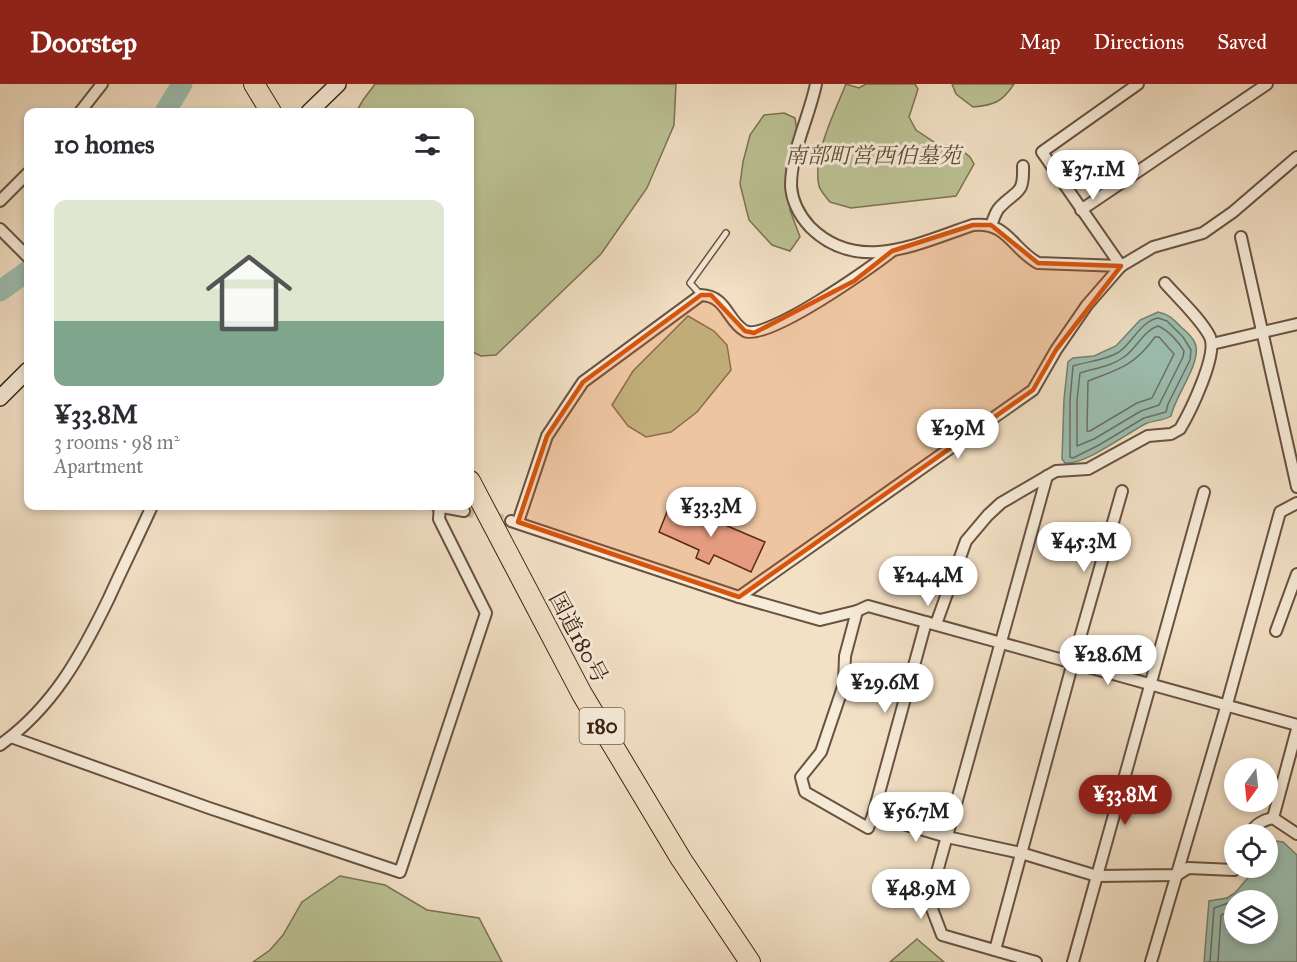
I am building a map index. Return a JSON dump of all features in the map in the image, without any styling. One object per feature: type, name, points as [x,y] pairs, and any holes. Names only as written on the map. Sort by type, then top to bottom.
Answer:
[{"type":"highway","points":[[255,84],[268,108]]},
{"type":"highway","name":"国道180号","points":[[474,490],[582,694],[681,859],[750,962]]},
{"type":"street","points":[[83,108],[102,84]]},
{"type":"street","points":[[313,108],[338,84]]},
{"type":"street","points":[[816,84],[794,161],[791,188],[796,206],[803,219],[834,245],[863,253],[892,251],[973,225],[991,225],[1001,229],[1038,263],[1120,266]]},
{"type":"street","points":[[1120,266],[1042,152],[1138,84]]},
{"type":"street","points":[[1081,210],[1267,84]]},
{"type":"street","points":[[739,597],[1033,390],[1056,350],[1120,266],[1153,247],[1203,233],[1233,212],[1297,157]]},
{"type":"street","points":[[991,225],[999,208],[1020,191],[1023,166]]},
{"type":"street","points":[[0,201],[24,177]]},
{"type":"street","points":[[0,230],[24,253]]},
{"type":"street","points":[[1241,237],[1297,487]]},
{"type":"street","points":[[892,251],[854,280],[771,328],[754,333],[745,331],[711,295],[701,294],[584,382],[547,436],[514,522],[739,597],[820,620],[868,606],[1227,704],[1297,727],[1274,818]]},
{"type":"street","points":[[857,611],[846,656],[844,684],[821,752],[801,777],[805,792],[868,828],[931,623],[966,541],[988,515],[1001,504],[1047,476],[1062,470],[1088,469],[1148,436],[1176,433],[1183,423],[1206,373],[1213,352],[1212,344],[1206,330],[1165,283]]},
{"type":"street","points":[[1212,344],[1297,324]]},
{"type":"street","points":[[0,398],[24,376]]},
{"type":"street","points":[[1036,962],[942,935],[929,901],[1047,476]]},
{"type":"street","points":[[995,950],[1122,491]]},
{"type":"street","points":[[1073,962],[1204,492]]},
{"type":"street","points":[[1151,962],[1227,704],[1280,512],[1297,503]]},
{"type":"street","points":[[0,745],[39,711],[83,651],[150,510]]},
{"type":"street","points":[[11,737],[209,808],[400,872],[486,613],[439,519],[438,510]]},
{"type":"street","points":[[459,510],[464,511]]},
{"type":"street","points":[[1276,631],[1297,574]]},
{"type":"street","points":[[873,815],[947,837],[1021,853],[1097,876],[1177,875],[1188,868],[1224,870]]},
{"type":"street","points":[[1259,824],[1263,820],[1274,818],[1297,834]]},
{"type":"lane","points":[[701,294],[690,283],[726,233]]},
{"type":"highlighted area","points":[[973,225],[991,225],[1038,263],[1121,266],[1056,350],[1033,390],[739,597],[518,522],[547,436],[583,382],[701,295],[711,295],[745,331],[754,333],[854,281],[892,251]]},
{"type":"green space","points":[[375,84],[676,84],[674,125],[647,188],[601,254],[496,355],[481,356],[474,353],[474,108],[358,108]]},
{"type":"green space","name":"南部町営西伯墓苑","points":[[846,84],[859,88],[866,84],[915,84],[918,89],[909,117],[916,130],[940,146],[954,144],[970,157],[974,164],[956,196],[851,208],[830,202],[819,186],[819,161],[826,134]]},
{"type":"green space","points":[[952,84],[1014,84],[997,102],[973,107],[956,94]]},
{"type":"green space","points":[[784,113],[795,118],[797,132],[787,166],[790,210],[800,237],[790,251],[772,245],[749,220],[740,184],[750,135],[764,115]]},
{"type":"green space","points":[[688,316],[714,331],[727,345],[731,370],[697,412],[671,432],[646,437],[628,426],[612,405],[633,371]]},
{"type":"green space","points":[[340,876],[385,885],[427,910],[479,918],[502,962],[253,962],[270,950],[283,935],[302,902]]},
{"type":"green space","points":[[917,939],[944,962],[890,962]]},
{"type":"water","points":[[1158,312],[1171,318],[1187,332],[1194,341],[1196,349],[1193,367],[1171,416],[1145,424],[1083,459],[1065,463],[1062,459],[1068,362],[1073,358],[1094,356],[1116,346],[1140,320]]},
{"type":"water","points":[[1278,841],[1283,842],[1297,855],[1297,962],[1204,962],[1209,901],[1224,898],[1224,944],[1278,944],[1278,890],[1238,890],[1248,878],[1278,878]]},
{"type":"building","points":[[671,502],[765,542],[751,572],[714,555],[709,564],[696,558],[699,550],[659,532]]},
{"type":"waterway","points":[[167,108],[182,84]]},
{"type":"waterway","points":[[0,291],[24,274]]},
{"type":"tunnel","points":[[464,511],[511,521]]}]
